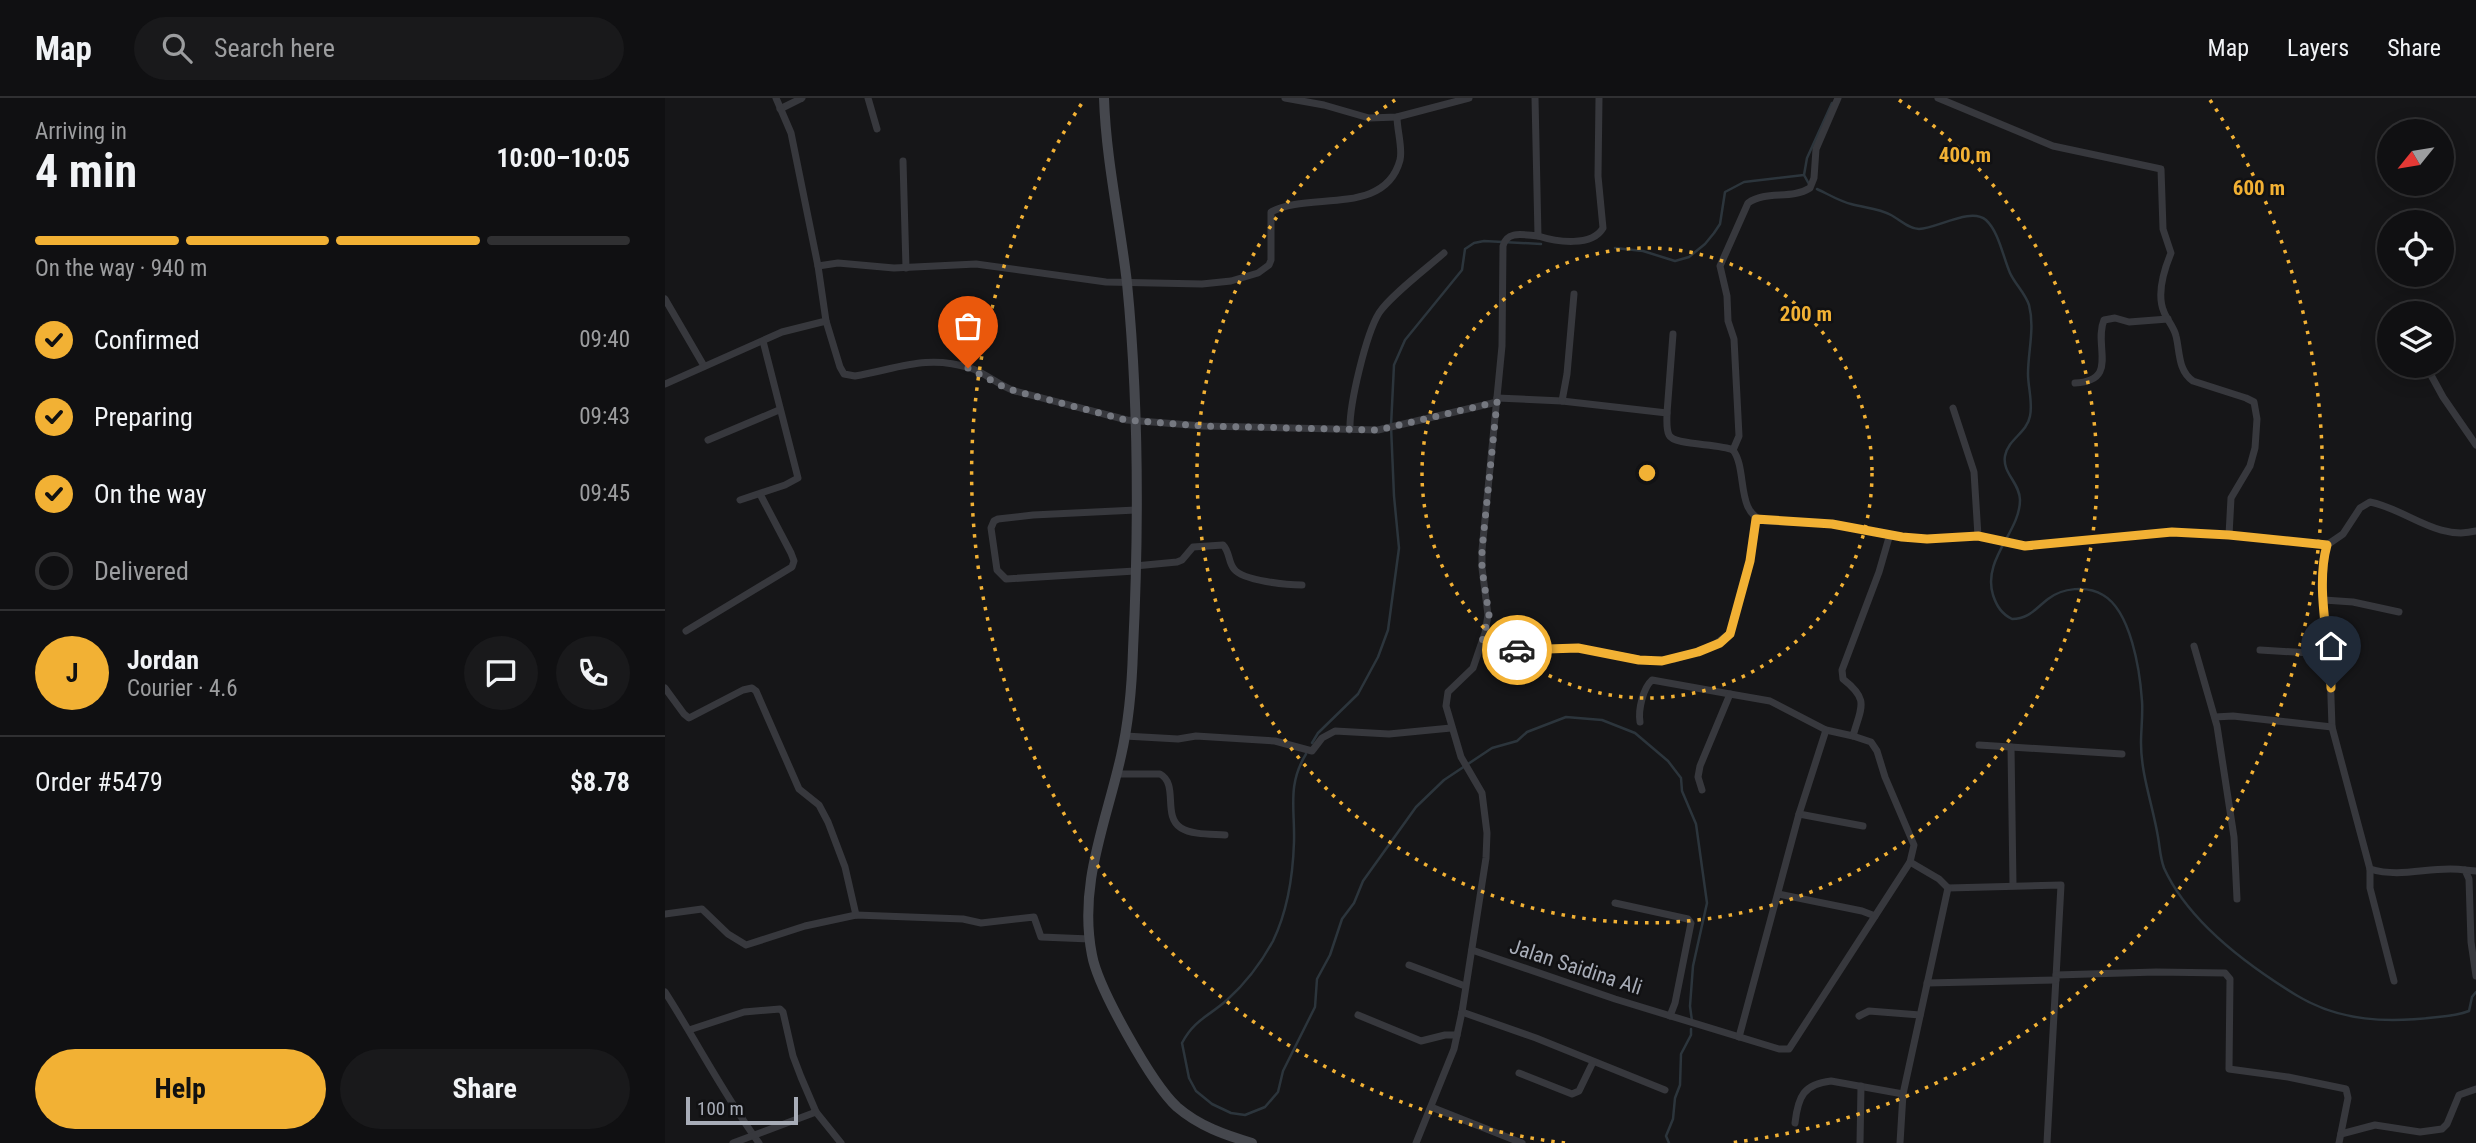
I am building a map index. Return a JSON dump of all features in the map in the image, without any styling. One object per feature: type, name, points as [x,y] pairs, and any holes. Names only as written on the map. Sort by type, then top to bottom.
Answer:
[{"type":"street","points":[[776,98],[790,133],[818,266],[826,321],[844,374],[855,376],[913,362],[958,366],[977,371],[994,383],[1015,391],[1137,422],[1184,426],[1378,430],[1497,400],[1562,401],[1667,413]]},
{"type":"street","points":[[780,109],[802,98]]},
{"type":"street","points":[[868,98],[877,129]]},
{"type":"street","points":[[1104,98],[1126,283],[1137,422],[1136,510],[1133,652],[1125,736],[1090,870],[1090,939],[1093,960],[1103,988],[1165,1094],[1199,1122],[1222,1134],[1252,1143]]},
{"type":"street","points":[[1285,98],[1324,105],[1369,118],[1397,117],[1469,98]]},
{"type":"street","points":[[1535,98],[1538,236]]},
{"type":"street","points":[[1416,1143],[1454,1049],[1484,870],[1487,833],[1482,793],[1464,764],[1446,706],[1448,692],[1473,668],[1489,615],[1482,550],[1502,346],[1504,242],[1510,235],[1587,241],[1597,236],[1603,228],[1598,176],[1599,98]]},
{"type":"street","points":[[1733,450],[1739,436],[1734,339],[1728,321],[1721,259],[1735,235],[1748,203],[1760,197],[1801,193],[1810,188],[1814,178],[1816,149],[1838,98]]},
{"type":"street","points":[[1938,98],[2053,146],[2161,169],[2163,229],[2171,253],[2161,285],[2162,308],[2176,335],[2185,376],[2253,402],[2256,408],[2255,448],[2250,466],[2231,498],[2229,535]]},
{"type":"street","points":[[818,266],[838,263],[906,268],[976,264],[1126,283],[1218,283],[1244,278],[1264,270],[1271,260],[1271,212],[1293,205],[1339,201],[1372,192],[1389,181],[1401,155],[1397,117]]},
{"type":"street","points":[[903,161],[906,268]]},
{"type":"street","points":[[1350,430],[1350,414],[1364,355],[1378,315],[1444,253]]},
{"type":"street","points":[[1562,401],[1574,294]]},
{"type":"street","points":[[665,299],[704,366]]},
{"type":"street","points":[[2075,383],[2091,380],[2102,369],[2101,327],[2104,320],[2168,320]]},
{"type":"street","points":[[665,384],[792,329],[826,321]]},
{"type":"street","points":[[1673,334],[1667,413],[1669,436],[1675,441],[1721,445],[1733,450],[1741,465],[1746,503],[1756,519],[1832,524],[1927,539],[1978,536],[2011,545],[2041,545],[2159,533],[2229,535],[2327,545]]},
{"type":"street","points":[[740,500],[798,478],[763,341]]},
{"type":"street","points":[[2433,378],[2476,446]]},
{"type":"street","points":[[1953,408],[1974,472],[1978,536]]},
{"type":"street","points":[[708,440],[779,410]]},
{"type":"street","points":[[686,631],[792,567],[794,561],[791,553],[760,494]]},
{"type":"street","points":[[2394,981],[2370,888],[2370,869],[2332,727],[2323,560],[2327,545],[2343,534],[2360,508],[2370,502],[2453,533],[2476,531]]},
{"type":"street","points":[[1136,510],[994,521],[991,528],[997,570],[1006,579],[1135,569],[1177,562],[1193,547],[1223,545],[1230,555],[1232,568],[1242,576],[1283,585],[1303,585]]},
{"type":"street","points":[[1481,646],[1533,651],[1578,648],[1649,661],[1675,659],[1710,648],[1730,634],[1750,561],[1756,519]]},
{"type":"street","points":[[1853,736],[1861,698],[1858,691],[1843,679],[1842,670],[1879,572],[1890,534]]},
{"type":"street","points":[[2309,542],[2316,547],[2323,560]]},
{"type":"street","points":[[2324,600],[2353,602],[2399,612]]},
{"type":"street","points":[[2194,646],[2215,717],[2234,838],[2237,899]]},
{"type":"street","points":[[2260,650],[2329,654]]},
{"type":"street","points":[[1640,722],[1646,686],[1651,680],[1770,701],[1826,730],[1871,743],[1877,751],[1885,777],[1915,845],[1910,862],[1875,916],[1778,894]]},
{"type":"street","points":[[665,688],[689,718],[743,690],[753,688],[756,691],[799,789],[819,805],[828,822],[845,867],[856,915]]},
{"type":"street","points":[[1702,790],[1698,778],[1700,766],[1730,694]]},
{"type":"street","points":[[2215,717],[2233,716],[2332,727]]},
{"type":"street","points":[[1125,736],[1178,739],[1196,736],[1275,741],[1311,751],[1322,738],[1335,731],[1389,734],[1451,728]]},
{"type":"street","points":[[1739,1037],[1799,814],[1826,730]]},
{"type":"street","points":[[1979,745],[2122,754]]},
{"type":"street","points":[[2011,747],[2013,885]]},
{"type":"street","points":[[1116,774],[1160,774],[1168,782],[1172,815],[1179,827],[1188,831],[1225,835]]},
{"type":"street","points":[[1799,814],[1863,826]]},
{"type":"street","points":[[1910,862],[1939,879],[1948,888],[2061,885],[2047,1143]]},
{"type":"street","points":[[2370,869],[2395,874],[2443,868],[2476,871]]},
{"type":"street","points":[[2465,870],[2469,880],[2471,942],[2476,976]]},
{"type":"street","points":[[1900,1143],[1903,1094],[1948,888]]},
{"type":"street","points":[[1615,903],[1691,921],[1670,1016]]},
{"type":"street","points":[[665,914],[702,909],[728,934],[746,945],[831,919],[856,915],[963,919],[981,923],[1034,917],[1041,937],[1090,939]]},
{"type":"street","name":"Jalan Saidina Ali","points":[[1472,950],[1670,1016],[1789,1049],[1875,916]]},
{"type":"street","points":[[1409,965],[1465,986]]},
{"type":"street","points":[[1927,982],[2156,972],[2225,973],[2230,978],[2229,1069],[2346,1088],[2348,1098],[2339,1143]]},
{"type":"street","points":[[665,992],[718,1083],[759,1143]]},
{"type":"street","points":[[689,1030],[744,1012],[780,1009],[797,1068],[816,1112],[841,1143]]},
{"type":"street","points":[[1859,1016],[1869,1011],[1920,1015]]},
{"type":"street","points":[[1462,1012],[1536,1038],[1665,1090]]},
{"type":"street","points":[[1357,1015],[1421,1041],[1457,1035]]},
{"type":"street","points":[[1519,1073],[1572,1094],[1579,1091],[1593,1062]]},
{"type":"street","points":[[1795,1123],[1805,1090],[1811,1085],[1832,1082],[1903,1094]]},
{"type":"street","points":[[1860,1143],[1861,1086]]},
{"type":"street","points":[[2341,1134],[2375,1125],[2420,1132],[2442,1129],[2447,1124],[2459,1095],[2476,1089]]},
{"type":"street","points":[[1431,1107],[1522,1143]]},
{"type":"street","points":[[733,1143],[816,1112]]},
{"type":"waterway","points":[[1809,184],[1804,175],[1807,158],[1832,103]]},
{"type":"waterway","points":[[1615,248],[1643,251],[1675,261],[1689,257],[1705,244],[1720,224],[1725,192],[1744,182],[1804,175]]},
{"type":"waterway","points":[[1817,189],[1847,203],[1886,213],[1915,229],[1972,216],[1986,220],[1994,231],[2010,273],[2027,301],[2031,314],[2028,374],[2031,406],[2028,422],[2005,456],[2006,468],[2020,500],[2014,523],[1993,569],[1993,595],[2000,610],[2012,619],[2027,615],[2060,592],[2075,589],[2090,590],[2103,595],[2121,614],[2132,643],[2139,674],[2143,767],[2162,860],[2164,868],[2188,906],[2203,924],[2239,956],[2296,995],[2330,1011],[2383,1020],[2450,1016],[2469,1011],[2476,992]]},
{"type":"waterway","points":[[1312,743],[1318,733],[1358,694],[1378,657],[1388,630],[1399,548],[1391,426],[1394,365],[1405,340],[1462,270],[1465,249],[1484,241],[1541,244]]},
{"type":"waterway","points":[[1306,754],[1294,787],[1292,867],[1286,905],[1278,930],[1247,980],[1197,1024],[1182,1043],[1189,1078],[1196,1091],[1212,1104],[1231,1113],[1245,1115],[1265,1107],[1278,1092],[1283,1071],[1315,1007],[1317,979],[1330,955],[1342,919],[1354,903],[1363,881],[1416,807],[1444,780],[1492,748],[1517,741],[1527,732],[1566,717],[1602,720],[1635,733],[1668,761],[1681,778],[1682,791],[1696,824],[1707,903],[1693,966],[1690,1006],[1692,1021]]},
{"type":"waterway","points":[[1669,1143],[1666,1136],[1673,1119],[1675,1098],[1680,1085],[1681,1054],[1691,1035],[1691,1029]]},
{"type":"way so far","points":[[968,368],[1015,391],[1126,420],[1165,425],[1378,430],[1497,402],[1482,550],[1483,579],[1489,615],[1481,646],[1517,650]]},
{"type":"route","points":[[1517,650],[1578,648],[1639,660],[1662,661],[1720,643],[1730,634],[1750,561],[1756,519],[1773,522],[1821,522],[1927,539],[1978,536],[2025,546],[2190,532],[2327,545],[2323,560],[2323,590],[2331,688]]}]
